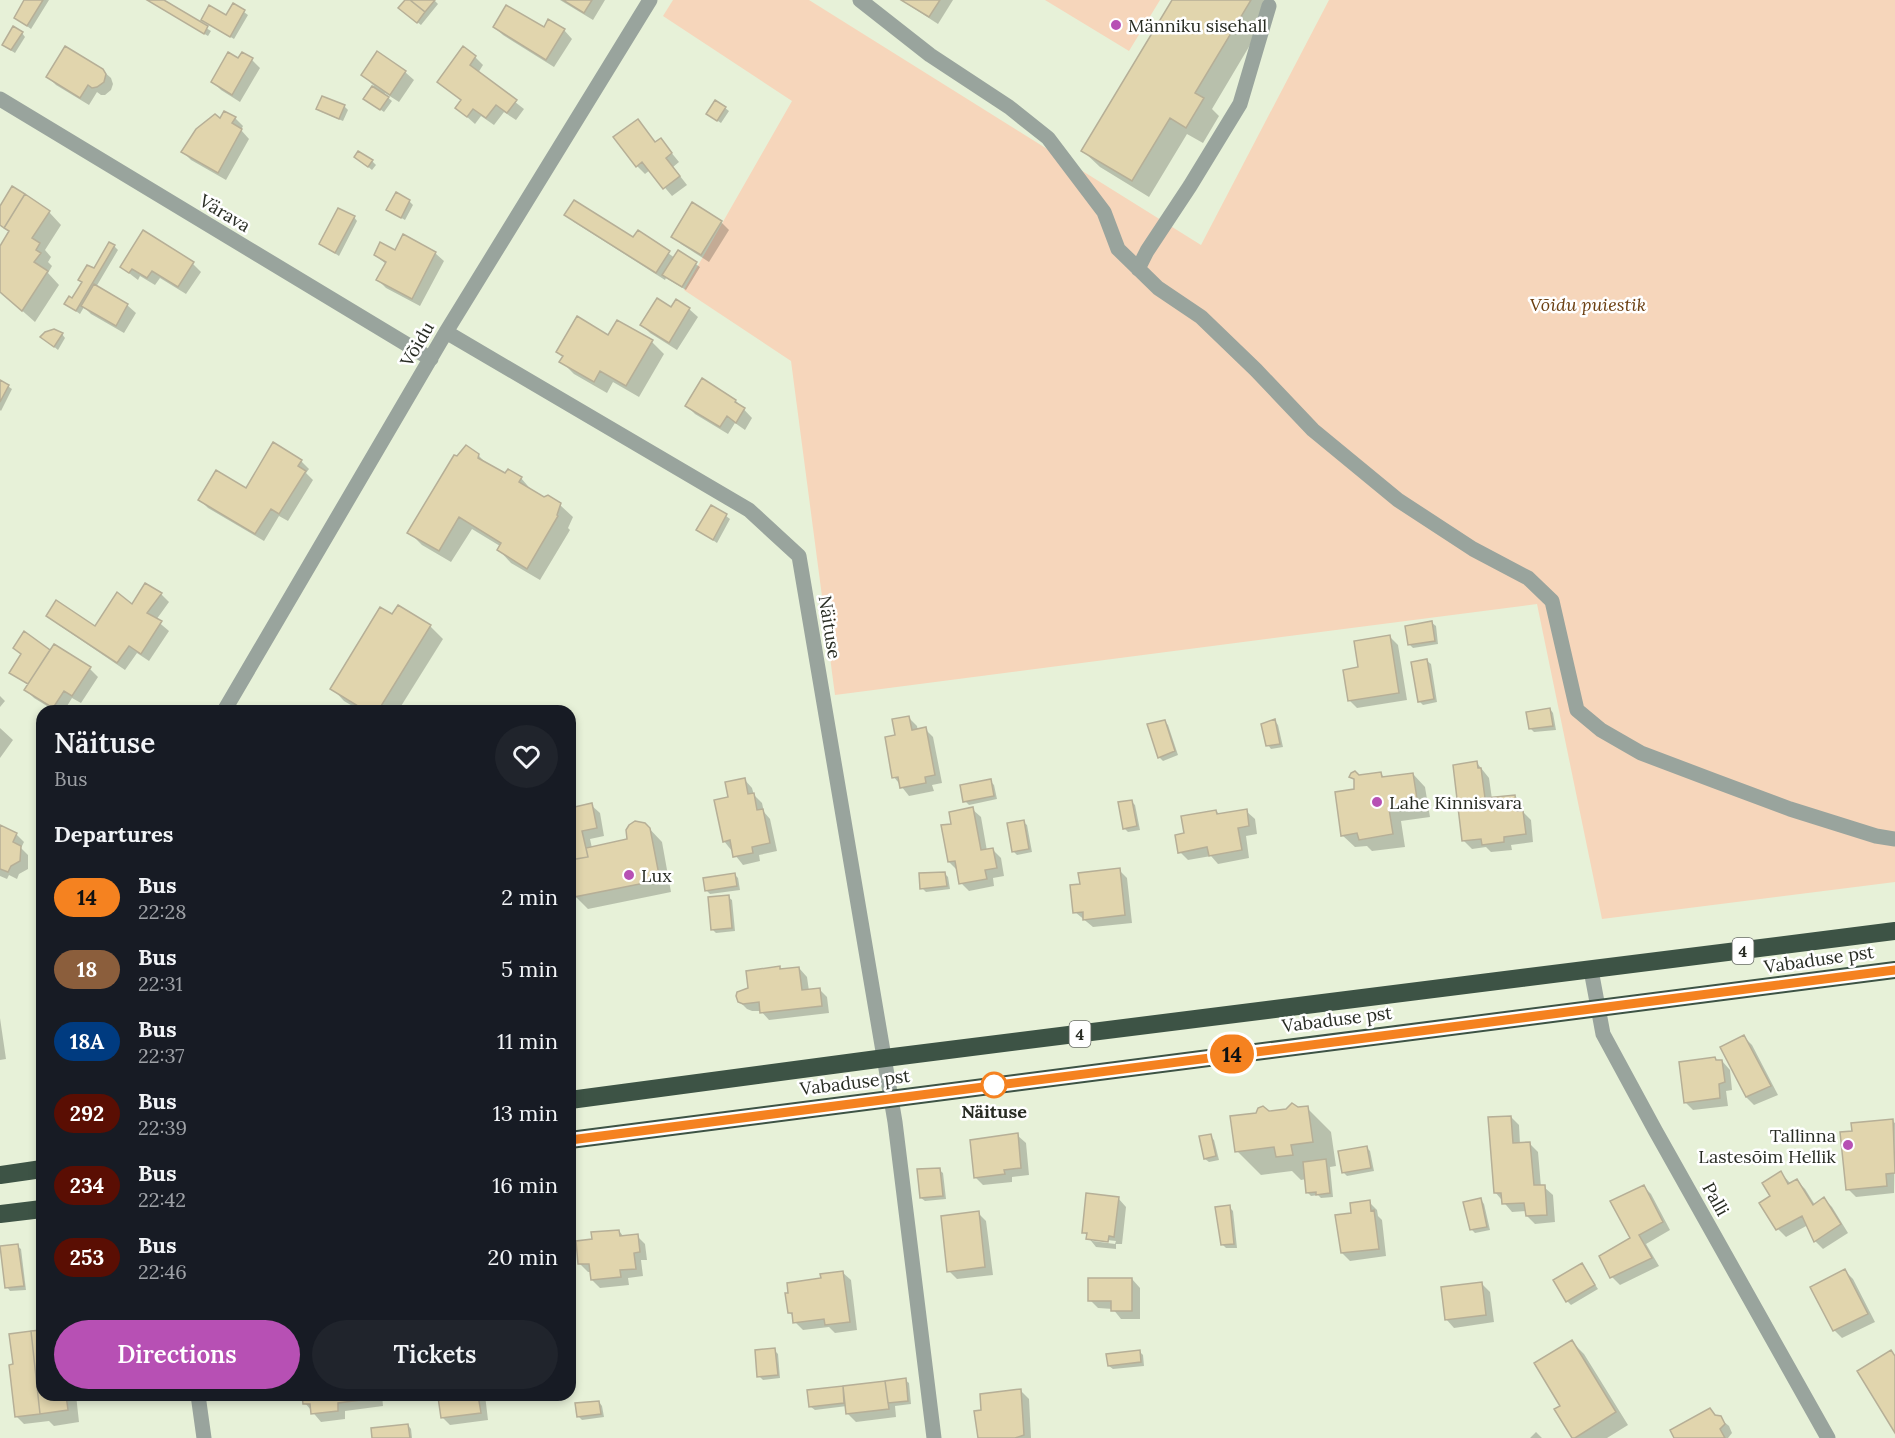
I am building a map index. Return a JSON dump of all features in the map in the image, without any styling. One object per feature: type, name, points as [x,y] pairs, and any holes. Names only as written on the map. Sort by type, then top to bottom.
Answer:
[{"type":"highway","name":"Vabaduse pst","points":[[576,1099],[1895,931]]},
{"type":"highway","name":"Vabaduse pst","points":[[576,1139],[1895,970]]},
{"type":"highway","points":[[0,1175],[36,1170]]},
{"type":"highway","points":[[0,1214],[36,1210]]},
{"type":"street","name":"Võidu","points":[[228,705],[447,332],[650,0]]},
{"type":"street","points":[[860,0],[930,55],[1009,107],[1048,138],[1104,212],[1118,249],[1158,288],[1201,317],[1313,430],[1398,500],[1473,549],[1528,578],[1552,602],[1577,710],[1601,730],[1641,753],[1715,781],[1876,836],[1895,839]]},
{"type":"street","points":[[1138,269],[1146,251],[1190,186],[1240,104],[1269,6]]},
{"type":"street","name":"Värava","points":[[0,99],[431,359]]},
{"type":"street","name":"Näituse","points":[[447,332],[749,510],[799,556],[892,1099],[934,1438]]},
{"type":"street","name":"Palli","points":[[1591,970],[1603,1034],[1828,1438]]},
{"type":"street","points":[[199,1401],[204,1438]]},
{"type":"green space","name":"Võidu puiestik","points":[[673,0],[809,0],[1201,245],[1329,0],[1895,0],[1895,882],[1602,919],[1537,604],[835,695],[791,361],[684,290],[792,101],[663,16]]},
{"type":"green space","name":"Männiku sisehall","points":[[1045,0],[1160,0],[1129,51]]},
{"type":"building","points":[[24,0],[43,0],[27,26],[14,18]]},
{"type":"building","points":[[147,0],[164,0],[208,26],[204,34]]},
{"type":"building","points":[[405,0],[410,0],[425,12],[417,23],[398,8]]},
{"type":"building","points":[[410,0],[435,0],[425,12]]},
{"type":"building","points":[[563,0],[592,0],[584,13]]},
{"type":"building","points":[[901,0],[940,0],[929,17]]},
{"type":"building","points":[[1172,0],[1251,0],[1195,93],[1204,98],[1186,128],[1170,118],[1132,181],[1081,151]]},
{"type":"building","points":[[233,3],[245,10],[230,37],[201,20],[209,5],[226,15]]},
{"type":"building","points":[[506,5],[544,27],[548,19],[565,29],[546,60],[493,27]]},
{"type":"building","points":[[13,26],[23,32],[11,50],[2,45]]},
{"type":"building","points":[[65,46],[103,69],[106,74],[104,82],[92,88],[88,85],[80,98],[46,77]]},
{"type":"building","points":[[463,46],[476,56],[470,65],[517,100],[507,113],[496,105],[486,118],[473,109],[467,117],[455,108],[461,100],[437,82]]},
{"type":"building","points":[[377,51],[406,71],[390,95],[361,75]]},
{"type":"building","points":[[228,52],[238,58],[242,52],[253,58],[232,95],[211,82]]},
{"type":"building","points":[[372,86],[389,97],[380,110],[363,99]]},
{"type":"building","points":[[322,96],[345,105],[339,119],[316,109]]},
{"type":"building","points":[[715,100],[726,107],[717,121],[706,114]]},
{"type":"building","points":[[224,111],[236,117],[232,123],[242,129],[218,173],[181,152],[196,129],[215,114],[220,118]]},
{"type":"building","points":[[638,119],[655,142],[661,138],[672,153],[666,158],[680,176],[663,189],[642,162],[636,167],[613,137]]},
{"type":"building","points":[[358,151],[373,160],[368,167],[354,157]]},
{"type":"building","points":[[12,186],[25,194],[4,228],[0,225],[0,206]]},
{"type":"building","points":[[396,192],[410,200],[401,218],[386,210]]},
{"type":"building","points":[[25,194],[50,211],[32,238],[40,243],[36,250],[41,253],[34,262],[48,271],[22,311],[0,292],[0,246],[9,231],[4,228]]},
{"type":"building","points":[[574,200],[633,237],[638,230],[670,251],[656,273],[564,215]]},
{"type":"building","points":[[692,202],[722,221],[701,255],[671,237]]},
{"type":"building","points":[[338,208],[355,216],[335,253],[319,244]]},
{"type":"building","points":[[143,230],[194,262],[178,287],[152,271],[147,278],[132,269],[129,273],[120,267]]},
{"type":"building","points":[[403,234],[436,252],[412,299],[376,280],[386,262],[374,255],[380,242],[395,250]]},
{"type":"building","points":[[109,242],[115,245],[76,311],[64,304],[69,296],[72,298],[82,282],[78,280],[87,265],[94,268]]},
{"type":"building","points":[[678,250],[697,262],[682,287],[662,275]]},
{"type":"building","points":[[94,284],[128,304],[116,326],[81,306]]},
{"type":"building","points":[[657,298],[671,307],[676,299],[690,308],[669,343],[640,325]]},
{"type":"building","points":[[577,316],[608,335],[617,320],[653,340],[626,386],[600,371],[594,382],[559,362],[563,356],[556,352]]},
{"type":"building","points":[[54,329],[63,333],[54,347],[40,337],[45,332]]},
{"type":"building","points":[[702,378],[745,408],[736,423],[727,416],[720,427],[685,406]]},
{"type":"building","points":[[0,380],[9,385],[0,402]]},
{"type":"building","points":[[273,442],[302,460],[298,466],[306,471],[279,514],[271,509],[255,534],[198,500],[216,470],[246,488]]},
{"type":"building","points":[[466,445],[479,454],[478,458],[505,473],[508,469],[522,477],[519,482],[544,497],[548,495],[561,503],[558,516],[527,569],[497,550],[501,543],[459,517],[439,551],[407,533],[454,455],[457,456]]},
{"type":"building","points":[[711,505],[727,514],[713,540],[696,530]]},
{"type":"building","points":[[145,583],[162,593],[147,613],[162,621],[141,654],[129,646],[117,663],[46,616],[56,600],[95,626],[117,592],[132,604]]},
{"type":"building","points":[[398,605],[431,625],[382,705],[356,705],[330,689],[380,607],[392,614]]},
{"type":"building","points":[[1432,621],[1435,641],[1408,645],[1405,626]]},
{"type":"building","points":[[24,631],[50,650],[28,684],[9,673],[21,654],[13,648]]},
{"type":"building","points":[[1390,635],[1399,693],[1348,701],[1343,670],[1358,667],[1354,641]]},
{"type":"building","points":[[54,644],[91,667],[72,696],[64,691],[55,705],[48,705],[24,690]]},
{"type":"building","points":[[1427,659],[1434,699],[1418,702],[1411,662]]},
{"type":"building","points":[[1550,708],[1553,726],[1529,729],[1526,712]]},
{"type":"building","points":[[909,716],[912,730],[926,727],[935,775],[925,777],[926,783],[900,788],[898,777],[892,778],[885,737],[895,735],[892,719]]},
{"type":"building","points":[[1275,719],[1280,744],[1266,746],[1261,724]]},
{"type":"building","points":[[1165,720],[1175,751],[1158,758],[1147,724]]},
{"type":"building","points":[[1477,761],[1478,768],[1481,768],[1485,798],[1515,795],[1517,811],[1523,811],[1526,834],[1504,837],[1504,842],[1482,845],[1481,839],[1462,841],[1453,765]]},
{"type":"building","points":[[1355,771],[1359,775],[1381,772],[1382,777],[1413,773],[1418,805],[1389,809],[1393,834],[1359,840],[1357,833],[1341,836],[1335,792],[1354,789],[1354,779],[1349,777]]},
{"type":"building","points":[[745,778],[748,794],[754,793],[757,810],[763,809],[770,843],[752,847],[753,853],[733,857],[730,840],[723,842],[714,800],[728,797],[725,782]]},
{"type":"building","points":[[991,779],[994,796],[963,802],[960,785]]},
{"type":"building","points":[[1132,800],[1137,826],[1123,829],[1118,802]]},
{"type":"building","points":[[592,803],[597,828],[582,831],[588,857],[576,859],[576,807]]},
{"type":"building","points":[[973,807],[981,850],[993,848],[997,868],[985,870],[987,879],[959,884],[955,861],[948,862],[941,825],[951,824],[949,812]]},
{"type":"building","points":[[1247,809],[1249,826],[1238,828],[1242,850],[1209,856],[1207,847],[1178,853],[1175,835],[1184,833],[1181,816],[1216,810],[1217,814]]},
{"type":"building","points":[[1024,820],[1029,849],[1012,852],[1007,823]]},
{"type":"building","points":[[635,821],[645,823],[650,828],[660,880],[576,897],[576,859],[588,857],[586,848],[627,839],[626,830]]},
{"type":"building","points":[[0,825],[17,833],[13,842],[21,846],[20,861],[11,866],[8,872],[0,869]]},
{"type":"building","points":[[1120,868],[1125,915],[1083,920],[1083,912],[1073,913],[1070,885],[1080,884],[1078,873]]},
{"type":"building","points":[[945,872],[947,886],[920,889],[919,873]]},
{"type":"building","points":[[735,873],[737,886],[705,891],[703,878]]},
{"type":"building","points":[[729,895],[732,928],[711,930],[708,897]]},
{"type":"building","points":[[780,966],[780,969],[799,967],[802,990],[820,988],[822,1006],[760,1013],[759,1002],[743,1004],[738,1002],[737,992],[748,988],[746,971]]},
{"type":"building","points":[[1744,1035],[1771,1086],[1746,1097],[1720,1047]]},
{"type":"building","points":[[1715,1057],[1716,1060],[1722,1060],[1725,1082],[1719,1084],[1720,1098],[1684,1103],[1679,1062]]},
{"type":"building","points":[[1292,1103],[1298,1107],[1308,1106],[1313,1142],[1291,1145],[1293,1155],[1276,1157],[1274,1147],[1235,1152],[1230,1116],[1256,1113],[1258,1108],[1263,1106],[1269,1111],[1286,1109]]},
{"type":"building","points":[[1511,1116],[1513,1143],[1530,1142],[1534,1185],[1545,1185],[1547,1215],[1526,1216],[1524,1203],[1502,1204],[1501,1193],[1494,1193],[1488,1117]]},
{"type":"building","points":[[1893,1119],[1895,1173],[1886,1174],[1887,1186],[1846,1190],[1840,1132],[1852,1131],[1851,1123]]},
{"type":"building","points":[[1018,1133],[1021,1168],[1004,1170],[1005,1174],[974,1178],[970,1140]]},
{"type":"building","points":[[1211,1134],[1216,1156],[1204,1159],[1199,1136]]},
{"type":"building","points":[[1367,1146],[1371,1168],[1342,1173],[1338,1151]]},
{"type":"building","points":[[1326,1159],[1330,1193],[1316,1195],[1316,1192],[1306,1193],[1303,1162]]},
{"type":"building","points":[[940,1168],[943,1196],[920,1198],[917,1169]]},
{"type":"building","points":[[1781,1171],[1788,1184],[1797,1179],[1813,1205],[1824,1197],[1841,1224],[1814,1242],[1802,1216],[1776,1230],[1759,1203],[1770,1196],[1762,1183]]},
{"type":"building","points":[[1644,1185],[1663,1222],[1639,1235],[1652,1258],[1610,1278],[1599,1256],[1630,1238],[1610,1201]]},
{"type":"building","points":[[1086,1193],[1119,1197],[1114,1237],[1109,1236],[1108,1242],[1086,1239],[1087,1233],[1082,1233]]},
{"type":"building","points":[[1481,1198],[1487,1227],[1470,1230],[1463,1202]]},
{"type":"building","points":[[1370,1200],[1371,1211],[1374,1210],[1379,1249],[1341,1253],[1335,1215],[1351,1213],[1350,1203]]},
{"type":"building","points":[[1230,1205],[1234,1244],[1221,1245],[1215,1207]]},
{"type":"building","points":[[979,1211],[985,1267],[947,1272],[941,1216]]},
{"type":"building","points":[[619,1230],[620,1236],[638,1234],[640,1252],[634,1253],[636,1269],[620,1270],[621,1277],[591,1280],[589,1264],[578,1264],[576,1241],[592,1239],[591,1232]]},
{"type":"building","points":[[18,1244],[24,1286],[5,1288],[0,1246]]},
{"type":"building","points":[[1582,1263],[1595,1285],[1566,1302],[1553,1280]]},
{"type":"building","points":[[1845,1269],[1868,1314],[1833,1331],[1810,1287]]},
{"type":"building","points":[[843,1271],[850,1322],[825,1325],[824,1319],[793,1323],[792,1313],[788,1313],[785,1293],[788,1293],[787,1283],[821,1278],[820,1274]]},
{"type":"building","points":[[1088,1278],[1132,1278],[1132,1311],[1111,1311],[1111,1301],[1088,1301]]},
{"type":"building","points":[[1482,1282],[1486,1315],[1445,1320],[1441,1287]]},
{"type":"building","points":[[31,1331],[36,1331],[36,1377]]},
{"type":"building","points":[[31,1331],[36,1401],[39,1401],[40,1414],[15,1417],[9,1365],[13,1364],[9,1334]]},
{"type":"building","points":[[1572,1340],[1616,1412],[1575,1438],[1572,1438],[1554,1409],[1560,1406],[1534,1363]]},
{"type":"building","points":[[775,1348],[778,1375],[757,1377],[755,1350]]},
{"type":"building","points":[[1140,1350],[1141,1362],[1108,1366],[1106,1354]]},
{"type":"building","points":[[1891,1350],[1895,1356],[1895,1433],[1857,1371]]},
{"type":"building","points":[[906,1378],[908,1401],[888,1403],[885,1381]]},
{"type":"building","points":[[885,1381],[889,1409],[846,1414],[843,1386]]},
{"type":"building","points":[[843,1386],[844,1403],[809,1407],[807,1390]]},
{"type":"building","points":[[1021,1389],[1024,1435],[1015,1438],[978,1438],[974,1411],[981,1410],[980,1394]]},
{"type":"building","points":[[39,1401],[67,1401],[68,1410],[40,1414]]},
{"type":"building","points":[[303,1401],[353,1401],[338,1403],[338,1411],[311,1414],[310,1404],[303,1404]]},
{"type":"building","points":[[439,1401],[479,1401],[481,1413],[441,1418]]},
{"type":"building","points":[[599,1401],[601,1414],[577,1417],[575,1403]]},
{"type":"building","points":[[1710,1408],[1715,1415],[1721,1416],[1725,1424],[1720,1429],[1725,1438],[1674,1438],[1670,1430]]},
{"type":"building","points":[[408,1424],[410,1438],[372,1438],[371,1428]]},
{"type":"bus line","name":"14","points":[[576,1139],[1895,970]]},
{"type":"place","name":"Männiku sisehall","points":[[1116,25]]},
{"type":"place","name":"Lahe Kinnisvara","points":[[1377,802]]},
{"type":"place","name":"Lux","points":[[629,875]]},
{"type":"place","name":"Näituse","points":[[994,1085]]},
{"type":"place","name":"Tallinna Lastesõim Hellik","points":[[1848,1145]]}]
